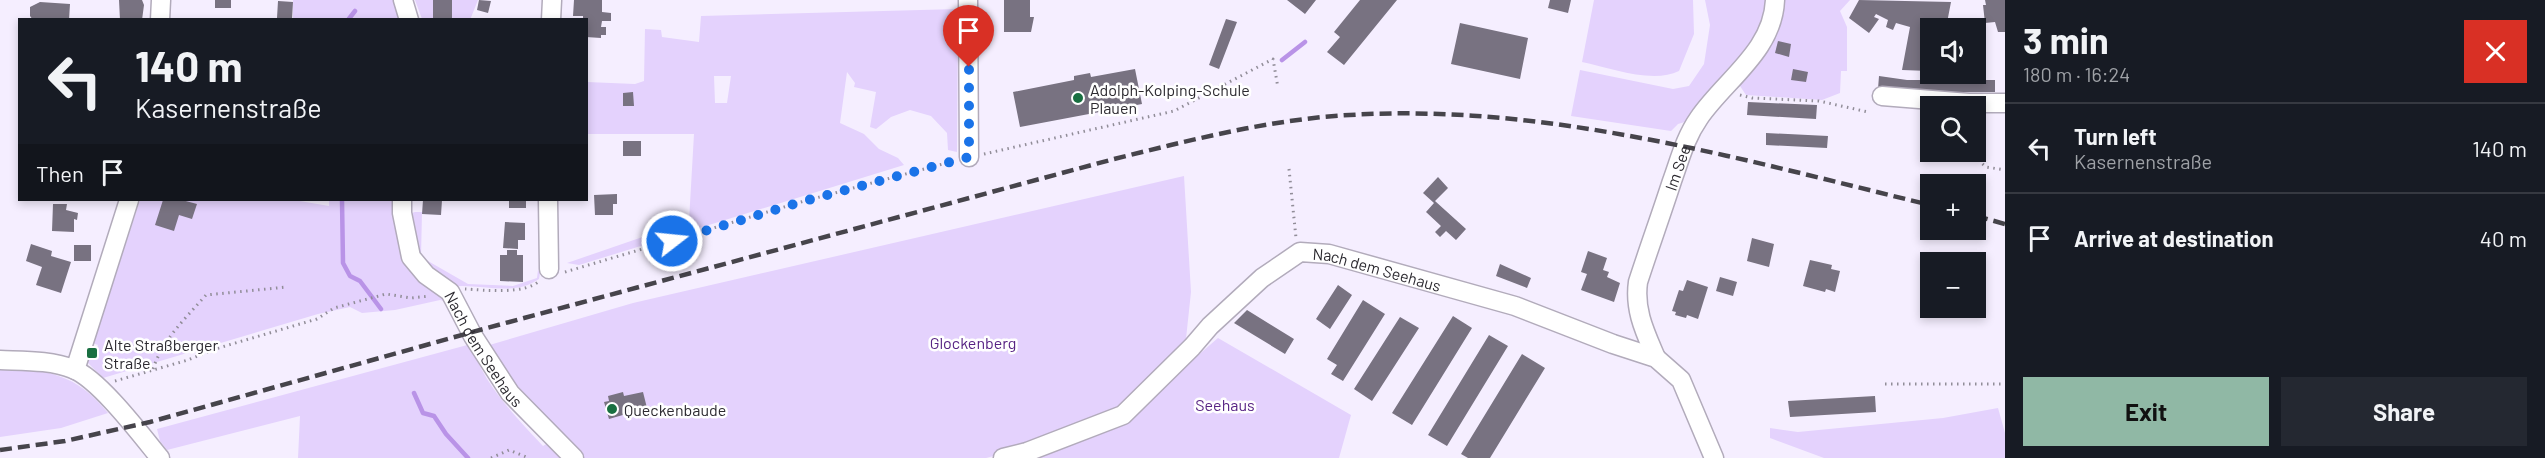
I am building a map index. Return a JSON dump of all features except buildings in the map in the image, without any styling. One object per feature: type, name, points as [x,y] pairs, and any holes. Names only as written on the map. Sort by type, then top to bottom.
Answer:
[{"type":"street","points":[[160,18],[161,0]]},
{"type":"street","points":[[403,0],[408,18]]},
{"type":"street","points":[[551,18],[552,0]]},
{"type":"street","points":[[969,0],[969,157]]},
{"type":"street","name":"Im See","points":[[1656,358],[1641,321],[1636,300],[1638,282],[1683,146],[1699,117],[1754,54],[1774,11],[1775,0]]},
{"type":"street","points":[[1882,96],[1968,103],[2005,102]]},
{"type":"street","points":[[75,370],[129,201]]},
{"type":"street","name":"Nach dem Seehaus","points":[[402,201],[402,213],[411,257],[426,275],[450,292],[473,336],[510,393],[574,458]]},
{"type":"street","points":[[548,201],[548,266]]},
{"type":"street","name":"Nach dem Seehaus","points":[[1004,458],[1027,452],[1123,415],[1192,347],[1210,326],[1262,278],[1300,252],[1329,254],[1515,306],[1656,358],[1682,380],[1714,458]]},
{"type":"street","points":[[0,360],[51,363],[75,370],[96,386],[116,406],[160,458]]},
{"type":"path","points":[[96,386],[317,319],[334,308],[380,296],[393,294],[411,298],[426,297],[458,289],[507,291],[536,284],[548,266],[554,270],[567,272],[801,202],[969,157],[1174,111],[1273,59],[1278,88]]},
{"type":"path","points":[[1740,95],[1752,98],[1819,101],[1868,112]]},
{"type":"path","points":[[1980,162],[1986,167],[2005,170]]},
{"type":"path","points":[[1289,169],[1296,237],[1300,252]]},
{"type":"path","points":[[153,369],[158,354],[170,334],[206,295],[287,287]]},
{"type":"path","points":[[1886,384],[2005,384]]},
{"type":"path","points":[[491,458],[509,450],[529,458]]},
{"type":"green space","points":[[293,0],[393,0],[400,8],[402,18],[293,18]]},
{"type":"green space","points":[[415,0],[478,0],[471,18],[422,18]]},
{"type":"green space","points":[[1594,0],[1693,0],[1694,34],[1679,71],[1669,75],[1644,75],[1582,62]]},
{"type":"green space","points":[[1705,0],[1770,0],[1761,30],[1730,76],[1688,121],[1678,124],[1671,131],[1571,116],[1580,70],[1673,89],[1689,86],[1704,64],[1710,25]]},
{"type":"green space","points":[[1779,0],[1850,0],[1840,11],[1847,27],[1847,71],[1841,71],[1840,93],[1822,100],[1746,95],[1736,80]]},
{"type":"green space","points":[[958,9],[957,152],[948,150],[947,133],[931,116],[910,110],[891,117],[876,129],[870,127],[876,92],[854,87],[855,83],[847,72],[840,123],[864,134],[879,149],[898,158],[904,165],[579,265],[567,263],[689,221],[694,134],[588,134],[588,82],[635,84],[644,81],[645,29],[661,30],[662,37],[699,42],[701,16]],"holes":[[[714,76],[731,76],[727,103],[715,103]]]},
{"type":"green space","name":"Glockenberg","points":[[1184,176],[1191,292],[1185,348],[1120,409],[1031,446],[986,458],[582,458],[499,370],[486,346],[633,303]]},
{"type":"green space","points":[[140,201],[300,201],[329,206],[329,201],[400,201],[401,228],[453,303],[440,300],[395,310],[362,313],[350,307],[318,314],[103,378],[87,362],[88,358],[94,359],[98,345],[93,343]]},
{"type":"green space","points":[[422,212],[421,257],[468,284],[513,286],[537,278],[538,270],[539,279],[529,285],[507,289],[449,287],[416,259],[409,214]]},
{"type":"green space","name":"Seehaus","points":[[1218,338],[1351,415],[1339,458],[1017,458],[1115,427]]},
{"type":"green space","points":[[471,344],[483,373],[511,411],[543,446],[548,443],[567,458],[298,458],[300,416],[167,450],[160,441],[157,429]]},
{"type":"green space","points":[[0,366],[60,376],[84,389],[108,413],[61,428],[0,437]]},
{"type":"green space","points":[[1998,408],[2005,433],[2005,458],[1824,458],[1770,438],[1770,428],[1798,432],[1943,418]]},
{"type":"waterway","points":[[350,18],[355,11]]},
{"type":"waterway","points":[[1282,60],[1305,42]]},
{"type":"waterway","points":[[342,201],[343,263],[350,276],[360,281],[381,309]]},
{"type":"waterway","points":[[414,393],[423,413],[434,416],[446,434],[468,458]]},
{"type":"railway","points":[[0,450],[65,441],[150,422],[487,328],[1114,159],[1218,134],[1296,120],[1400,113],[1477,116],[1553,124],[1705,151],[1920,203]]},
{"type":"railway","points":[[1986,219],[2005,224]]},
{"type":"place","name":"Adolph-Kolping-Schule Plauen","points":[[1078,98]]},
{"type":"place","name":"Alte Straßberger Straße","points":[[92,353]]},
{"type":"place","name":"Queckenbaude","points":[[612,409]]},
{"type":"route","points":[[672,241],[801,202],[969,157],[969,67]]}]
